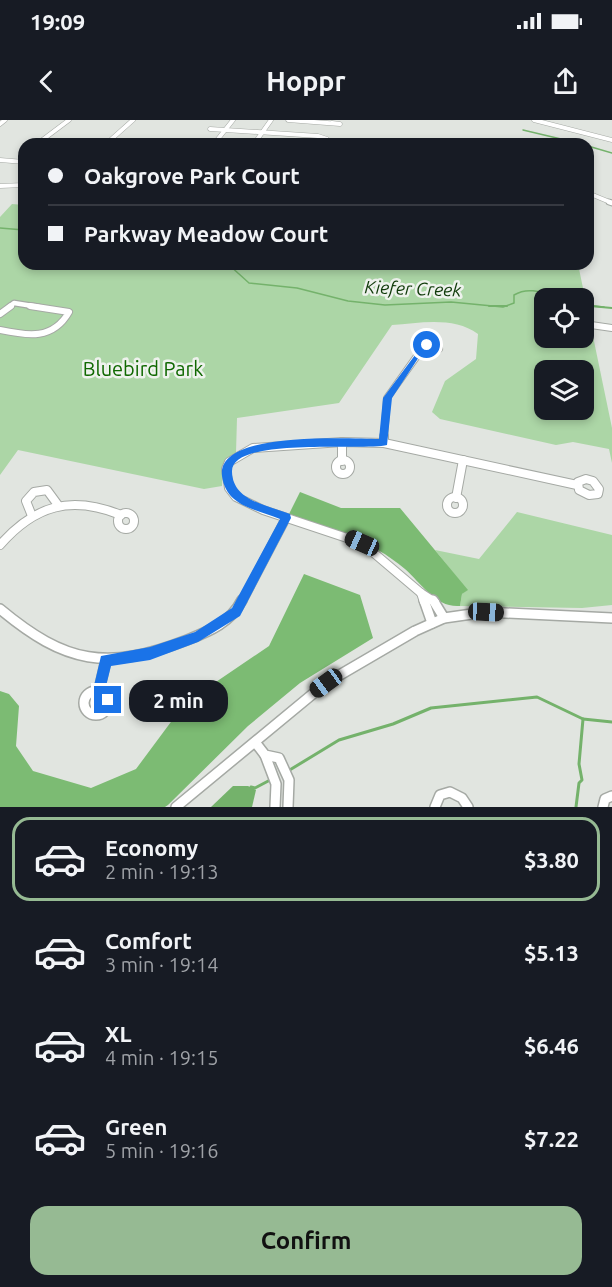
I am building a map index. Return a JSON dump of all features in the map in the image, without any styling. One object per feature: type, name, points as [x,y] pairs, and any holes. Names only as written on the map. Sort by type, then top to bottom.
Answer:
[{"type":"street","points":[[0,124],[5,120]]},
{"type":"street","points":[[45,138],[69,120]]},
{"type":"street","points":[[113,138],[133,120]]},
{"type":"street","points":[[219,138],[233,120]]},
{"type":"street","points":[[258,138],[271,120]]},
{"type":"street","points":[[288,120],[332,123]]},
{"type":"street","points":[[534,120],[569,127],[612,140]]},
{"type":"street","points":[[210,129],[324,138]]},
{"type":"street","points":[[0,160],[18,161]]},
{"type":"street","points":[[0,186],[18,185]]},
{"type":"street","points":[[594,196],[612,203]]},
{"type":"street","points":[[0,314],[14,303],[69,312],[59,328],[46,335],[0,330]]},
{"type":"street","points":[[594,325],[612,328]]},
{"type":"street","points":[[384,443],[387,398],[417,356],[426,351],[424,348],[427,345],[437,346]]},
{"type":"street","points":[[342,442],[342,461]]},
{"type":"street","points":[[444,618],[436,602],[420,593],[362,543],[286,518],[236,497],[229,488],[226,469],[229,462],[237,455],[253,448],[342,442],[384,443],[577,485]]},
{"type":"street","points":[[456,498],[463,460]]},
{"type":"street","points":[[32,516],[26,501],[34,492],[47,490],[58,505]]},
{"type":"street","points":[[0,545],[18,526],[32,516],[58,505],[88,504],[121,515]]},
{"type":"street","points":[[0,609],[57,649],[84,658],[106,660],[150,654],[198,636],[230,618],[239,608],[286,518]]},
{"type":"street","points":[[420,593],[432,623]]},
{"type":"street","points":[[176,807],[326,683],[432,623],[444,618],[486,612],[612,618]]},
{"type":"street","points":[[99,690],[106,660]]},
{"type":"street","points":[[255,742],[265,755],[266,765],[274,776],[278,790],[275,807]]},
{"type":"street","points":[[265,755],[279,758],[289,780],[288,807]]},
{"type":"street","points":[[435,807],[440,795],[450,792],[462,798],[468,807]]},
{"type":"street","points":[[603,807],[605,799],[612,796]]},
{"type":"green space","name":"Bluebird Park","points":[[12,204],[18,204],[18,270],[579,270],[583,288],[534,288],[534,348],[594,348],[594,341],[612,428],[612,463],[609,449],[573,442],[556,445],[440,419],[432,412],[445,381],[476,359],[478,334],[458,325],[425,322],[392,325],[339,403],[237,418],[236,453],[223,467],[222,486],[204,489],[18,450],[0,475],[0,217]]},
{"type":"green space","points":[[517,512],[612,535],[612,605],[582,608],[460,606],[462,594],[467,590],[435,550],[479,559]]},
{"type":"shaded area","points":[[300,492],[341,508],[400,508],[468,590],[462,594],[460,606],[451,606],[437,599],[405,569],[378,550],[350,536],[289,514]]},
{"type":"shaded area","points":[[304,574],[360,595],[373,638],[300,683],[248,726],[168,805],[165,807],[0,807],[0,691],[9,694],[19,706],[16,746],[33,771],[91,788],[136,769],[185,703],[269,646]]},
{"type":"shaded area","points":[[233,786],[248,786],[256,790],[252,807],[211,807]]},
{"type":"waterway","points":[[523,130],[557,138]]},
{"type":"waterway","points":[[594,148],[612,153]]},
{"type":"waterway","name":"Kiefer Creek","points":[[0,228],[18,230]]},
{"type":"waterway","name":"Kiefer Creek","points":[[235,270],[249,283],[297,288],[348,301],[385,305],[451,302],[493,306]]},
{"type":"waterway","name":"Kiefer Creek","points":[[506,306],[514,303],[514,295],[525,291],[534,291]]},
{"type":"waterway","name":"Kiefer Creek","points":[[493,306],[506,306]]},
{"type":"waterway","name":"Kiefer Creek","points":[[493,306],[506,306]]},
{"type":"waterway","name":"Kiefer Creek","points":[[594,306],[604,307]]},
{"type":"waterway","name":"Kiefer Creek","points":[[594,306],[612,308]]},
{"type":"waterway","points":[[288,771],[339,740],[393,724],[431,708],[537,697],[583,719]]},
{"type":"waterway","points":[[576,807],[579,783],[582,780],[579,764],[583,719]]},
{"type":"waterway","points":[[583,719],[612,722]]},
{"type":"waterway","points":[[251,787],[255,788],[272,779]]},
{"type":"route","points":[[108,700],[106,693],[99,690],[106,660],[150,654],[198,636],[227,620],[236,612],[286,518],[236,497],[229,488],[226,469],[229,462],[245,450],[253,448],[310,443],[384,443],[387,398],[417,356],[426,351],[424,348],[427,345]]}]
